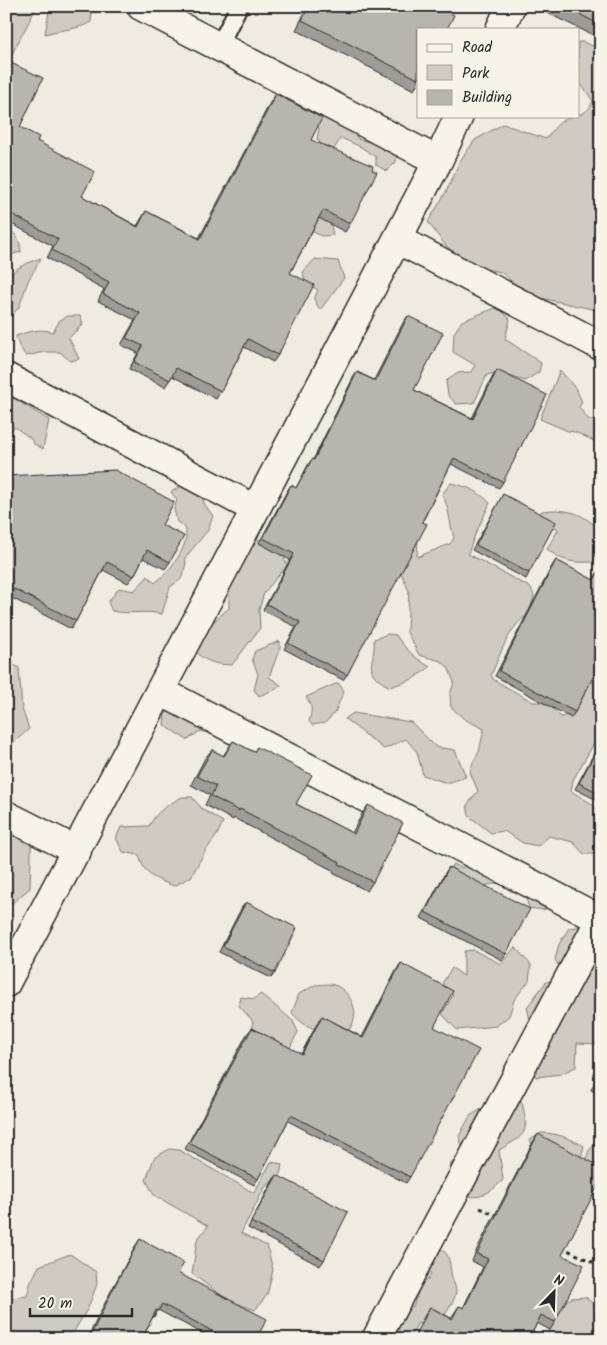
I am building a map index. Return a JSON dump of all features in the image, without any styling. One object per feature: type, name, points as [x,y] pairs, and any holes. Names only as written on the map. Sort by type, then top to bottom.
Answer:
[{"type":"street","points":[[141,6],[438,161]]},
{"type":"street","points":[[500,28],[511,6]]},
{"type":"street","points":[[6,983],[162,692],[255,509],[438,161],[458,118]]},
{"type":"street","points":[[397,239],[601,346]]},
{"type":"street","points":[[6,377],[255,509]]},
{"type":"street","points":[[162,692],[600,920],[376,1339]]},
{"type":"street","points":[[6,815],[77,851]]},
{"type":"lane","points":[[219,46],[239,6]]},
{"type":"path","points":[[453,1195],[505,1220]]},
{"type":"path","points":[[557,1245],[601,1266]]},
{"type":"green space","points":[[6,6],[37,6],[11,56],[6,57]]},
{"type":"green space","points":[[50,6],[84,6],[92,11],[91,22],[81,27],[45,34]]},
{"type":"green space","points":[[580,42],[601,49],[601,311],[527,295],[501,272],[470,266],[445,245],[428,222],[446,192],[460,161],[475,140],[503,124],[546,139],[562,121],[570,118],[580,118],[580,114],[587,110],[593,101],[580,83]]},
{"type":"green space","points":[[317,97],[353,131],[358,139],[397,151],[396,162],[387,171],[376,165],[376,157],[361,147],[341,138],[334,149],[321,144],[317,139],[319,129],[316,121],[305,116],[298,104]]},
{"type":"green space","points":[[308,195],[330,220],[333,235],[321,236],[303,226]]},
{"type":"green space","points":[[6,227],[17,238],[21,252],[6,256]]},
{"type":"green space","points":[[41,258],[28,281],[19,307],[6,322],[6,287],[8,280],[18,268]]},
{"type":"green space","points":[[315,259],[338,261],[344,278],[320,310],[314,299],[318,290],[305,282],[303,272]]},
{"type":"green space","points":[[498,307],[510,319],[505,339],[541,363],[539,372],[525,381],[498,372],[487,375],[474,403],[456,404],[448,395],[446,381],[458,373],[471,372],[475,365],[453,352],[454,333],[462,321]]},
{"type":"green space","points":[[68,316],[80,316],[83,324],[69,338],[79,359],[70,361],[60,352],[44,352],[26,356],[19,346],[16,336],[43,330],[53,332],[60,320]]},
{"type":"green space","points":[[560,370],[576,389],[582,402],[579,407],[588,419],[601,422],[601,449],[592,440],[540,419]]},
{"type":"green space","points":[[6,386],[15,391],[21,403],[49,420],[43,449],[34,444],[30,438],[15,427],[6,433]]},
{"type":"green space","points":[[451,483],[472,490],[490,503],[468,554],[531,588],[534,596],[529,614],[510,633],[491,675],[494,680],[533,702],[541,702],[550,706],[561,717],[573,713],[591,670],[601,670],[601,731],[573,780],[571,791],[592,804],[601,815],[601,851],[597,854],[584,854],[573,842],[549,836],[538,846],[523,843],[504,831],[491,833],[469,816],[467,805],[478,791],[470,772],[479,752],[484,729],[464,719],[451,707],[450,695],[454,682],[448,667],[441,661],[419,655],[407,632],[409,591],[401,573],[365,572],[418,538],[417,557],[450,544],[454,538],[447,505],[442,494]]},
{"type":"green space","points":[[183,485],[200,492],[205,505],[213,516],[208,530],[185,558],[186,563],[183,575],[180,580],[170,587],[162,614],[112,611],[108,602],[119,588],[134,591],[148,576],[155,583],[178,558],[185,542],[186,534],[185,527],[177,522],[174,509],[177,500],[171,492]]},
{"type":"green space","points":[[542,511],[568,511],[579,515],[601,530],[593,562],[568,561],[547,549],[558,530],[551,521],[537,515]]},
{"type":"green space","points":[[260,539],[279,545],[287,565],[264,593],[259,610],[260,628],[232,665],[218,664],[207,660],[198,654],[189,643],[229,608],[225,563],[237,550]]},
{"type":"green space","points":[[388,634],[396,635],[411,653],[430,667],[413,679],[390,687],[381,681],[372,671],[374,639]]},
{"type":"green space","points":[[280,641],[280,648],[269,677],[281,685],[259,696],[254,690],[258,674],[252,659],[255,651]]},
{"type":"green space","points":[[6,660],[19,668],[22,709],[29,729],[12,744],[6,743]]},
{"type":"green space","points":[[338,683],[344,691],[335,712],[325,723],[312,725],[309,721],[311,706],[306,697]]},
{"type":"green space","points":[[173,709],[217,736],[200,731],[187,740],[164,725],[165,714]]},
{"type":"green space","points":[[353,713],[411,722],[436,747],[455,750],[466,777],[447,783],[423,775],[417,752],[406,739],[384,749],[345,719]]},
{"type":"green space","points":[[182,797],[192,797],[202,809],[223,822],[191,877],[174,886],[151,876],[144,868],[139,855],[123,852],[116,838],[121,827],[149,826],[155,816]]},
{"type":"green space","points":[[6,808],[32,822],[30,888],[10,905],[6,905]]},
{"type":"green space","points":[[480,843],[502,851],[547,905],[544,910],[529,908],[524,892],[511,891],[498,883],[484,886],[451,868],[454,864],[461,868],[473,864]]},
{"type":"green space","points":[[601,920],[601,1044],[577,1043],[576,1067],[560,1074],[537,1077],[523,1069],[533,1034],[527,1007],[546,982],[566,977],[555,960],[559,944],[569,928],[584,926]]},
{"type":"green space","points":[[515,947],[531,965],[529,981],[514,1000],[509,1016],[496,1026],[457,1030],[442,1014],[453,995],[444,989],[443,982],[452,968],[464,976],[464,951],[473,950],[501,964]]},
{"type":"green space","points":[[315,985],[334,985],[343,990],[349,997],[355,1014],[349,1029],[342,1034],[331,1036],[309,1027],[292,1013],[299,994]]},
{"type":"green space","points":[[261,994],[293,1021],[298,1032],[286,1055],[254,1033],[252,1020],[239,1006],[241,997],[254,999]]},
{"type":"green space","points":[[504,1099],[522,1102],[525,1121],[524,1132],[499,1150],[503,1180],[482,1195],[476,1197],[463,1194],[448,1182],[451,1163],[462,1156],[475,1154],[462,1146],[459,1136],[470,1116],[486,1106]]},
{"type":"green space","points":[[541,1133],[563,1136],[584,1146],[580,1162],[536,1152],[530,1140]]},
{"type":"green space","points":[[601,1142],[601,1158],[595,1172],[586,1162],[586,1158],[588,1152]]},
{"type":"green space","points":[[169,1149],[179,1150],[254,1193],[271,1162],[282,1164],[280,1176],[265,1187],[241,1233],[267,1246],[273,1270],[267,1295],[255,1310],[228,1300],[192,1274],[197,1240],[208,1226],[154,1195],[146,1180],[154,1158]]},
{"type":"green space","points":[[431,1244],[443,1250],[448,1257],[456,1291],[452,1304],[433,1329],[418,1323],[409,1339],[378,1339],[404,1302],[413,1307],[420,1287],[424,1280],[428,1280],[431,1273],[422,1266]]},
{"type":"green space","points":[[70,1254],[96,1272],[97,1284],[88,1308],[73,1333],[36,1339],[6,1339],[6,1303],[13,1298],[27,1296],[30,1284],[39,1266]]},
{"type":"green space","points":[[586,1297],[601,1313],[601,1335],[598,1339],[545,1339],[562,1304],[571,1298]]},
{"type":"building","points":[[309,6],[437,6],[454,15],[448,28],[417,28],[417,78],[302,20]]},
{"type":"building","points":[[563,6],[601,6],[601,25]]},
{"type":"building","points":[[11,63],[43,78],[20,127],[39,137],[37,141],[95,172],[82,196],[138,227],[146,211],[200,239],[276,94],[322,118],[311,140],[373,166],[372,170],[377,172],[350,224],[323,210],[290,273],[314,285],[278,355],[248,339],[221,391],[176,368],[170,380],[134,362],[143,346],[126,338],[140,313],[103,294],[109,282],[52,250],[58,239],[6,211],[6,73]]},
{"type":"building","points":[[408,316],[443,333],[414,390],[473,419],[497,370],[547,395],[503,482],[454,458],[422,522],[427,524],[347,675],[288,643],[300,622],[267,604],[294,554],[263,538],[291,485],[296,488],[312,459],[314,460],[357,372],[375,381]]},
{"type":"building","points":[[115,470],[174,502],[162,525],[184,536],[170,562],[147,550],[134,576],[107,562],[76,621],[14,589],[6,603],[6,476]]},
{"type":"building","points":[[503,494],[556,522],[529,573],[476,545]]},
{"type":"building","points":[[556,560],[594,580],[601,567],[601,662],[575,712],[499,671]]},
{"type":"building","points":[[233,741],[254,752],[257,747],[312,775],[296,804],[354,834],[368,805],[403,823],[373,882],[339,864],[340,862],[240,809],[239,811],[211,796],[216,786],[197,776],[212,750],[224,756]]},
{"type":"building","points":[[601,742],[601,794],[579,783]]},
{"type":"building","points":[[449,867],[530,909],[506,954],[425,912]]},
{"type":"building","points":[[246,902],[297,928],[275,973],[223,946]]},
{"type":"building","points":[[401,963],[453,991],[434,1027],[479,1050],[410,1177],[291,1115],[258,1179],[189,1143],[252,1028],[302,1054],[322,1016],[363,1038]]},
{"type":"building","points":[[601,1073],[601,1087],[595,1084]]},
{"type":"building","points":[[538,1134],[601,1167],[601,1180],[562,1255],[584,1265],[555,1322],[541,1315],[529,1339],[414,1339],[430,1307],[452,1319],[459,1306],[464,1308],[488,1259],[477,1254]]},
{"type":"building","points":[[277,1175],[348,1212],[324,1260],[251,1222]]},
{"type":"building","points":[[140,1239],[184,1263],[178,1273],[267,1319],[256,1339],[222,1339],[223,1337],[162,1304],[158,1311],[156,1310],[142,1339],[89,1339]]}]
